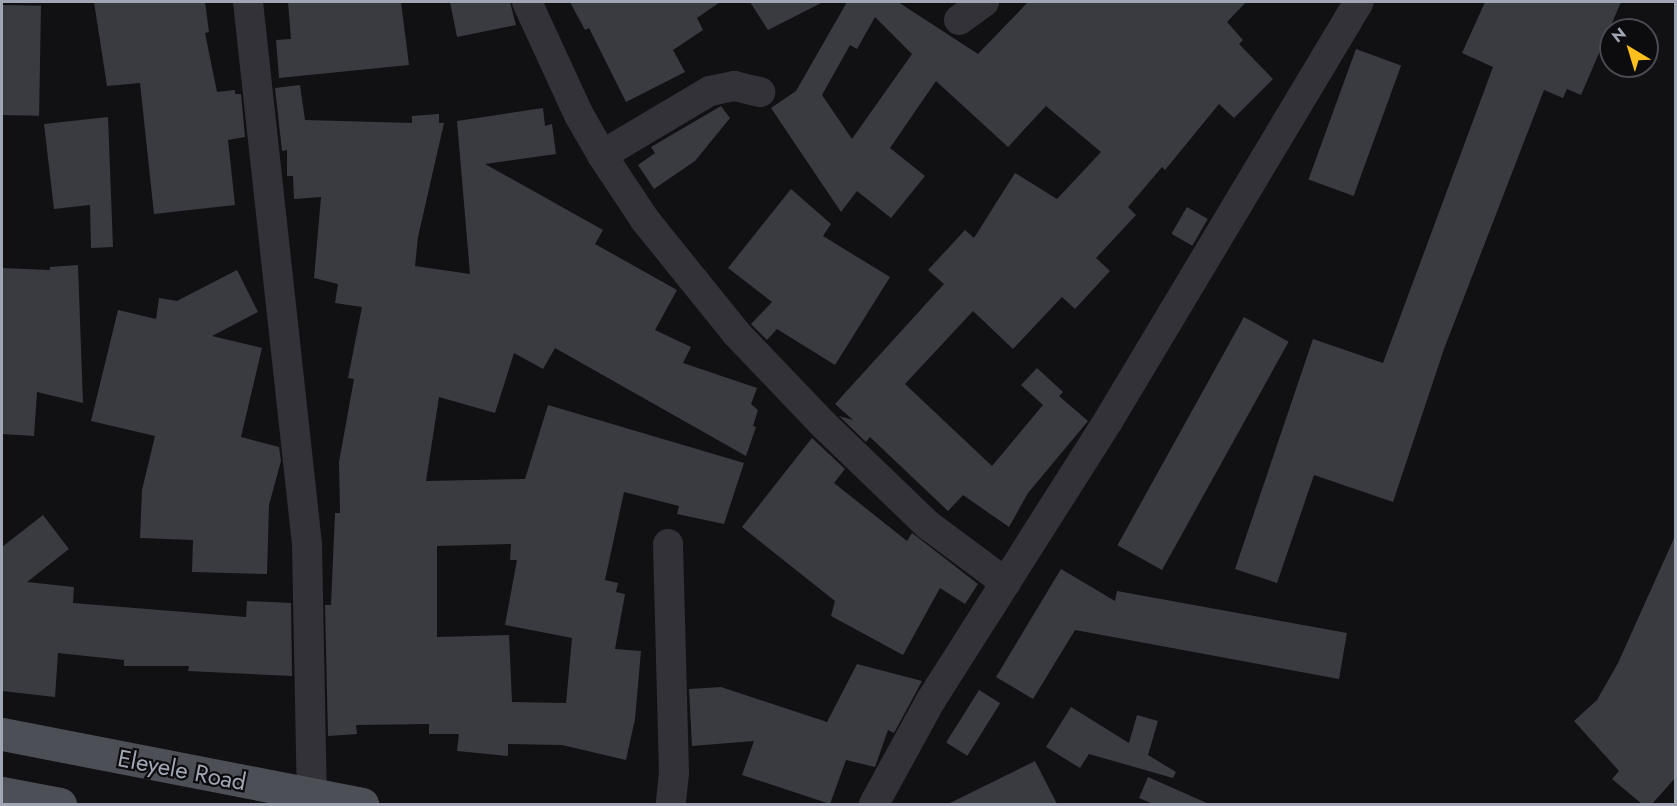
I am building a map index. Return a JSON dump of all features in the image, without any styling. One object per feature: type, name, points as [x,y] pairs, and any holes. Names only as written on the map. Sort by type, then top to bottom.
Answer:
[{"type":"main road","name":"Eleyele Road","points":[[2,734],[362,804]]},
{"type":"main road","points":[[2,793],[60,804]]},
{"type":"street","points":[[248,2],[307,544],[312,795]]},
{"type":"street","points":[[527,2],[579,115],[602,155],[645,220],[737,334],[825,426],[928,525],[1006,583]]},
{"type":"street","points":[[959,20],[984,2]]},
{"type":"street","points":[[874,804],[931,700],[1006,583],[1359,2]]},
{"type":"street","points":[[602,155],[710,91],[734,86],[760,92]]},
{"type":"street","points":[[668,544],[674,762],[671,804]]},
{"type":"building","points":[[94,2],[205,2],[209,32],[205,33],[217,92],[235,90],[235,94],[241,94],[245,137],[228,140],[235,205],[154,214],[140,83],[107,86]]},
{"type":"building","points":[[288,2],[401,2],[409,65],[279,78],[276,40],[291,39]]},
{"type":"building","points":[[450,2],[510,2],[516,25],[457,37]]},
{"type":"building","points":[[570,2],[720,2],[697,18],[703,30],[673,50],[685,72],[626,102],[589,28],[585,30]]},
{"type":"building","points":[[750,2],[823,2],[768,30]]},
{"type":"building","points":[[847,2],[898,2],[978,54],[1028,2],[1246,2],[1227,22],[1243,40],[1239,44],[1273,79],[1234,118],[1219,104],[1165,170],[1162,167],[1128,207],[1136,215],[1096,258],[1110,271],[1075,309],[1062,297],[1013,349],[973,311],[905,384],[992,466],[1043,405],[1021,385],[1037,368],[1063,392],[1059,396],[1088,421],[1028,493],[1009,527],[963,495],[948,511],[870,437],[866,442],[839,416],[853,420],[835,404],[944,284],[928,270],[965,230],[974,238],[1015,173],[1057,199],[1101,152],[1046,106],[1008,147],[936,81],[890,148],[925,176],[891,218],[857,191],[841,212],[771,108],[796,91]],"holes":[[[875,17],[912,54],[852,139],[822,95],[850,45],[857,49]]]},
{"type":"building","points":[[1485,2],[1621,2],[1614,18],[1599,18],[1599,53],[1581,95],[1567,89],[1563,98],[1544,90],[1444,349],[1393,502],[1314,475],[1277,583],[1235,569],[1313,339],[1383,363],[1493,67],[1462,53]]},
{"type":"building","points":[[2,5],[41,6],[39,116],[2,115]]},
{"type":"building","points":[[1356,49],[1401,65],[1354,196],[1308,180]]},
{"type":"building","points":[[300,85],[305,120],[412,123],[412,116],[439,114],[439,123],[444,123],[418,237],[415,266],[470,274],[457,121],[543,108],[545,126],[552,124],[556,154],[485,164],[603,230],[595,244],[677,290],[655,330],[691,347],[683,363],[757,388],[751,404],[758,410],[753,426],[756,427],[746,456],[555,348],[543,369],[514,353],[495,413],[439,397],[426,481],[525,479],[548,405],[744,463],[724,524],[677,514],[679,506],[624,492],[605,580],[618,583],[616,592],[625,594],[615,649],[641,651],[635,719],[626,760],[562,745],[508,744],[508,756],[457,751],[459,734],[429,734],[429,724],[356,725],[357,734],[328,736],[325,605],[331,605],[335,513],[340,513],[339,462],[354,379],[348,378],[362,307],[335,303],[338,284],[314,278],[321,197],[294,199],[293,176],[287,176],[287,150],[282,151],[275,88]],"holes":[[[511,544],[510,560],[517,560],[505,625],[572,638],[566,703],[512,702],[509,635],[437,637],[437,546]]]},
{"type":"building","points":[[721,106],[730,118],[695,161],[654,189],[638,165],[655,153],[651,147]]},
{"type":"building","points":[[108,117],[113,247],[91,248],[90,205],[54,209],[44,124]]},
{"type":"building","points":[[791,189],[831,224],[823,236],[890,277],[835,365],[777,329],[767,340],[751,324],[772,302],[728,268]]},
{"type":"building","points":[[1187,207],[1208,219],[1192,246],[1172,234]]},
{"type":"building","points":[[78,265],[83,403],[37,392],[34,436],[2,434],[2,268],[50,270],[50,267]]},
{"type":"building","points":[[237,270],[258,312],[212,336],[262,348],[241,437],[279,447],[281,461],[269,505],[267,574],[192,572],[193,540],[140,538],[142,490],[155,436],[91,421],[118,310],[156,319],[159,298],[177,301]]},
{"type":"building","points":[[1244,317],[1289,342],[1162,570],[1117,545]]},
{"type":"building","points":[[812,438],[845,469],[834,483],[907,541],[912,533],[978,584],[965,604],[940,588],[903,655],[831,616],[835,601],[742,527]]},
{"type":"building","points":[[43,515],[69,549],[27,582],[74,587],[73,603],[246,617],[247,601],[291,603],[292,676],[188,671],[189,666],[124,666],[124,660],[58,653],[55,697],[2,691],[2,547]]},
{"type":"building","points":[[1676,534],[1676,777],[1652,804],[1642,804],[1612,779],[1619,771],[1574,721],[1597,700],[1618,663]]},
{"type":"building","points":[[1061,569],[1115,601],[1117,591],[1347,633],[1339,679],[1075,630],[1033,699],[996,677]]},
{"type":"building","points":[[857,664],[922,681],[894,733],[888,730],[875,767],[846,760],[830,804],[742,775],[754,741],[692,746],[689,689],[721,687],[827,722]]},
{"type":"building","points":[[979,690],[1000,703],[967,756],[946,743]]},
{"type":"building","points":[[1071,707],[1129,743],[1137,715],[1158,721],[1148,755],[1176,772],[1173,778],[1089,754],[1080,768],[1046,747]]},
{"type":"building","points":[[1035,761],[1057,804],[948,804],[1019,769]]},
{"type":"building","points":[[1148,777],[1209,804],[1153,804],[1139,798]]}]
